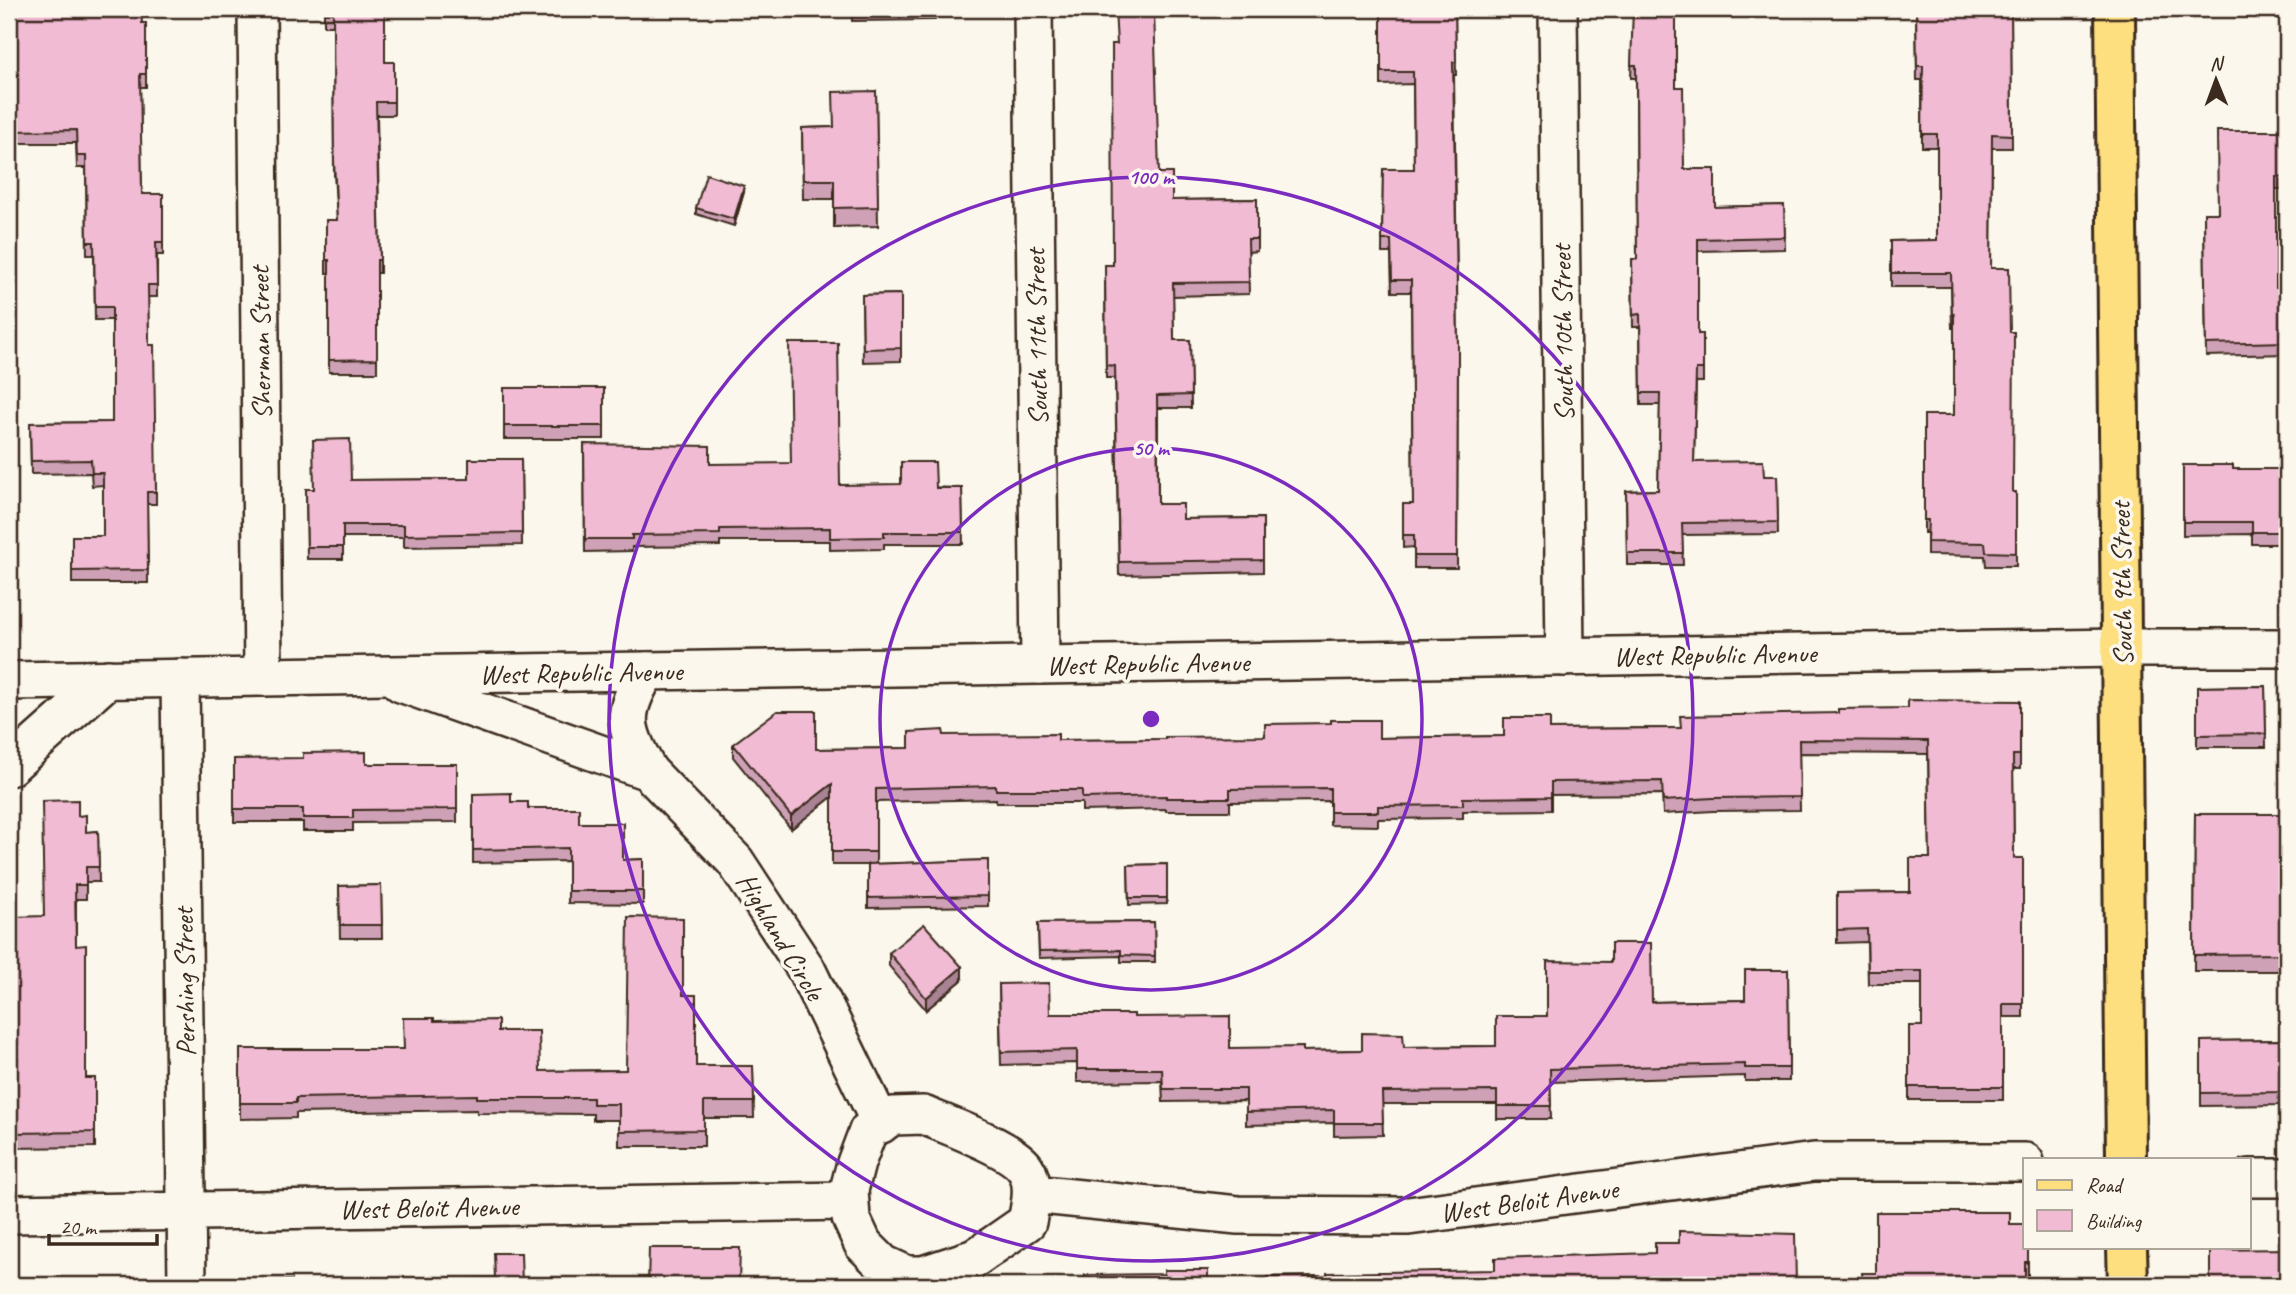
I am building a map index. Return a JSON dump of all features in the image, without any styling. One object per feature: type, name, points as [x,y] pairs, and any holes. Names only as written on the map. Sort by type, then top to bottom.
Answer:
[{"type":"main road","name":"South 9th Street","points":[[2115,9],[2126,1158]]},
{"type":"main road","points":[[2127,1248],[2128,1285]]},
{"type":"street","name":"Sherman Street","points":[[257,9],[263,677]]},
{"type":"street","name":"South 11th Street","points":[[1033,9],[1040,665]]},
{"type":"street","name":"South 10th Street","points":[[1559,9],[1565,657]]},
{"type":"street","name":"West Republic Avenue","points":[[9,681],[2121,648],[2287,648]]},
{"type":"street","name":"Highland Circle","points":[[647,671],[632,694],[627,715],[631,740],[648,771],[735,861],[806,969],[881,1124]]},
{"type":"street","name":"Highland Circle","points":[[380,675],[648,771]]},
{"type":"street","name":"Pershing Street","points":[[180,678],[187,1285]]},
{"type":"street","points":[[9,767],[108,679]]},
{"type":"street","points":[[923,1115],[1004,1151],[1026,1169],[1032,1194],[1027,1222],[975,1258],[903,1280],[863,1244],[851,1218],[849,1201],[856,1163],[868,1131],[892,1116],[923,1115]]},
{"type":"street","name":"West Beloit Avenue","points":[[1032,1194],[1238,1215],[1408,1216],[1814,1162],[2023,1162]]},
{"type":"street","points":[[2250,1178],[2287,1178]]},
{"type":"street","name":"West Beloit Avenue","points":[[9,1214],[849,1201]]},
{"type":"building","points":[[11,9],[141,9],[142,23],[146,23],[146,74],[140,74],[142,194],[163,194],[163,242],[156,242],[157,285],[148,285],[149,345],[154,345],[156,492],[147,492],[148,570],[72,571],[72,536],[103,536],[103,473],[92,473],[91,460],[31,461],[30,423],[112,422],[112,307],[95,307],[94,242],[87,242],[86,156],[77,156],[76,130],[9,131]]},
{"type":"building","points":[[324,9],[385,9],[385,62],[394,62],[394,102],[376,102],[380,260],[377,260],[377,359],[329,360],[329,260],[326,260],[326,220],[337,220],[333,13],[324,13]]},
{"type":"building","points":[[1115,9],[1154,9],[1159,173],[1172,173],[1172,200],[1257,199],[1257,239],[1248,239],[1249,282],[1173,283],[1174,340],[1190,340],[1191,395],[1157,396],[1158,504],[1183,504],[1183,519],[1263,518],[1263,560],[1119,562],[1115,366],[1106,365],[1105,265],[1113,265],[1112,44],[1117,44]]},
{"type":"building","points":[[1381,9],[1455,9],[1456,62],[1453,62],[1458,348],[1457,556],[1414,556],[1414,535],[1403,535],[1403,504],[1413,504],[1411,280],[1392,280],[1391,240],[1382,240],[1383,169],[1414,169],[1413,72],[1381,72]]},
{"type":"building","points":[[1633,9],[1676,9],[1676,87],[1683,87],[1684,169],[1715,169],[1715,207],[1784,205],[1785,237],[1698,239],[1698,334],[1703,334],[1703,369],[1696,369],[1694,462],[1763,461],[1764,476],[1777,476],[1778,522],[1682,523],[1683,553],[1627,553],[1626,491],[1658,490],[1660,393],[1641,393],[1640,314],[1633,315],[1632,259],[1637,259],[1636,65],[1631,65]]},
{"type":"building","points":[[1916,9],[2011,9],[2012,135],[1992,134],[1991,268],[2009,268],[2010,332],[2014,332],[2013,492],[2016,492],[2016,553],[1986,552],[1985,543],[1927,542],[1928,520],[1924,520],[1924,415],[1954,415],[1954,314],[1951,273],[1891,273],[1891,241],[1937,240],[1937,134],[1922,134],[1923,66],[1917,66]]},
{"type":"building","points":[[876,91],[878,207],[834,208],[834,180],[803,180],[802,128],[834,127],[833,92]]},
{"type":"building","points":[[2217,131],[2287,131],[2287,176],[2276,177],[2276,288],[2287,287],[2287,342],[2206,344],[2204,213],[2218,213]]},
{"type":"building","points":[[706,174],[744,186],[734,219],[696,208]]},
{"type":"building","points":[[901,294],[901,348],[863,349],[862,295]]},
{"type":"building","points":[[789,343],[838,343],[840,485],[901,484],[901,462],[935,462],[936,488],[962,488],[963,532],[884,532],[884,537],[830,538],[830,528],[720,529],[720,534],[632,535],[632,539],[585,539],[584,444],[710,446],[710,464],[791,463]]},
{"type":"building","points":[[504,388],[604,388],[604,426],[504,426]]},
{"type":"building","points":[[350,439],[351,480],[469,479],[469,459],[521,459],[522,533],[404,535],[404,525],[343,525],[343,547],[307,547],[306,489],[314,489],[313,440]]},
{"type":"building","points":[[2183,465],[2287,469],[2287,532],[2252,532],[2252,522],[2183,522]]},
{"type":"building","points":[[2265,686],[2266,734],[2197,735],[2197,687]]},
{"type":"building","points":[[1908,700],[2020,701],[2020,755],[2013,755],[2014,858],[2023,858],[2023,1004],[2003,1004],[2003,1087],[1909,1087],[1909,1026],[1922,1026],[1922,971],[1868,971],[1867,929],[1837,930],[1837,893],[1910,892],[1910,858],[1930,858],[1928,741],[1799,740],[1800,797],[1663,801],[1662,781],[1551,782],[1551,797],[1463,798],[1463,805],[1378,806],[1378,812],[1330,812],[1330,788],[1230,789],[1230,798],[1082,798],[1082,790],[996,790],[996,786],[876,789],[876,852],[832,852],[832,784],[791,816],[733,744],[777,711],[816,711],[816,749],[909,748],[909,732],[943,730],[944,735],[1058,734],[1058,740],[1265,736],[1265,724],[1331,723],[1331,720],[1379,720],[1379,738],[1504,736],[1504,718],[1550,718],[1550,729],[1681,728],[1680,716],[1838,713],[1838,709],[1908,708]]},
{"type":"building","points":[[366,752],[366,764],[457,764],[457,809],[353,810],[353,818],[303,818],[303,809],[234,809],[234,759],[303,758],[303,753]]},
{"type":"building","points":[[511,793],[511,802],[528,802],[528,808],[579,808],[579,823],[623,823],[623,860],[643,859],[643,891],[568,891],[568,848],[473,850],[473,794]]},
{"type":"building","points":[[78,800],[78,816],[86,815],[86,832],[98,831],[99,867],[86,867],[86,885],[75,885],[76,946],[86,945],[86,1078],[95,1078],[95,1132],[9,1133],[12,917],[44,916],[42,801]]},
{"type":"building","points":[[2195,814],[2285,814],[2284,903],[2287,903],[2287,954],[2194,955]]},
{"type":"building","points":[[988,860],[988,896],[868,898],[868,864]]},
{"type":"building","points":[[1167,864],[1167,898],[1129,898],[1128,865]]},
{"type":"building","points":[[381,885],[382,925],[340,925],[339,886]]},
{"type":"building","points":[[628,917],[683,918],[683,995],[696,995],[696,1066],[753,1066],[754,1102],[704,1102],[704,1130],[619,1131],[619,1104],[593,1104],[593,1098],[477,1098],[477,1095],[296,1098],[296,1103],[240,1103],[240,1049],[404,1049],[403,1018],[434,1018],[434,1021],[498,1020],[498,1031],[539,1031],[540,1071],[626,1070]]},
{"type":"building","points":[[1154,922],[1155,956],[1121,955],[1121,950],[1039,951],[1038,923]]},
{"type":"building","points":[[924,924],[962,967],[926,998],[889,953]]},
{"type":"building","points":[[1611,943],[1651,943],[1652,1002],[1745,1000],[1745,970],[1788,970],[1789,1068],[1745,1068],[1745,1064],[1550,1069],[1551,1106],[1497,1106],[1497,1091],[1382,1092],[1383,1123],[1334,1123],[1334,1110],[1246,1112],[1246,1089],[1163,1089],[1162,1069],[1077,1069],[1077,1050],[1001,1052],[999,984],[1049,983],[1050,1014],[1230,1016],[1230,1048],[1303,1047],[1303,1051],[1362,1050],[1362,1033],[1403,1034],[1404,1047],[1496,1046],[1496,1016],[1547,1016],[1547,961],[1611,962]]},
{"type":"building","points":[[2287,1040],[2287,1092],[2201,1093],[2201,1041]]},
{"type":"building","points":[[1876,1212],[2010,1212],[2010,1224],[2023,1224],[2023,1248],[2028,1248],[2025,1285],[1863,1285],[1862,1273],[1876,1273]]},
{"type":"building","points":[[1679,1231],[1795,1234],[1796,1285],[1268,1285],[1268,1277],[1327,1276],[1327,1273],[1495,1270],[1495,1258],[1655,1253],[1655,1243],[1679,1243]]},
{"type":"building","points":[[649,1248],[740,1248],[739,1285],[648,1285]]},
{"type":"building","points":[[2287,1249],[2287,1285],[2210,1285],[2210,1250]]},
{"type":"building","points":[[494,1253],[521,1253],[522,1285],[472,1285],[472,1279],[495,1278]]},
{"type":"building","points":[[1164,1270],[1208,1270],[1208,1285],[1085,1285],[1085,1275],[1164,1274]]},
{"type":"building","points":[[249,1280],[292,1280],[292,1283],[373,1282],[373,1285],[249,1285]]}]
